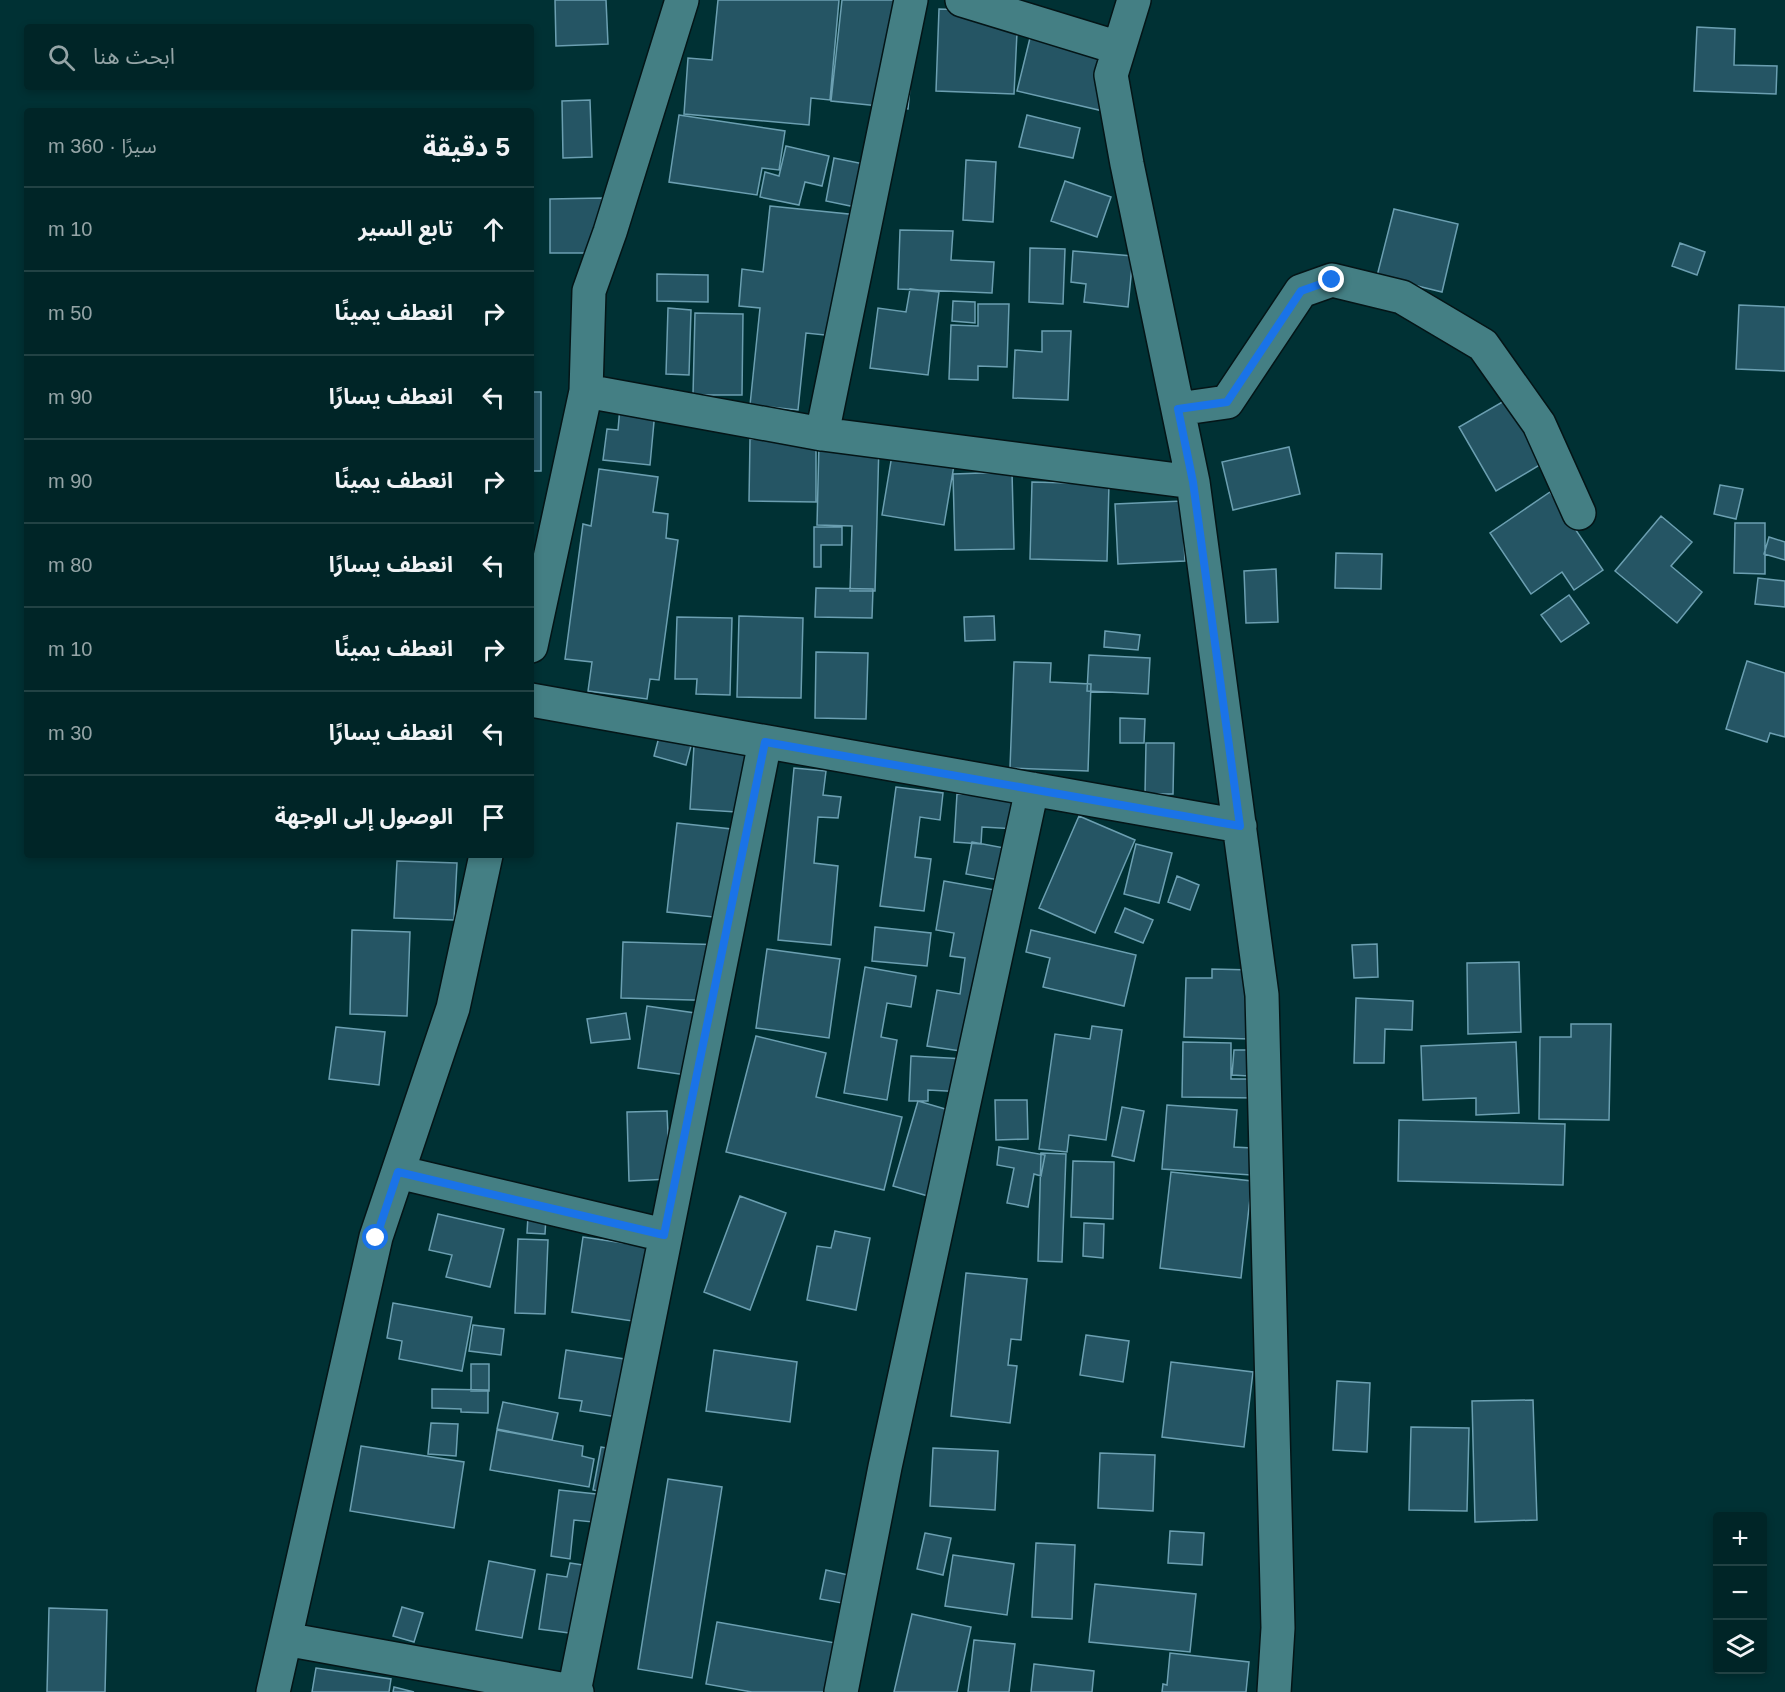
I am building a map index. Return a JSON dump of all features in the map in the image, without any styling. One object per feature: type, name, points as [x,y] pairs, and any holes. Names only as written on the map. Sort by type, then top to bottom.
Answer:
[{"type":"street","points":[[534,632],[586,391],[589,291],[610,232],[682,0]]},
{"type":"street","points":[[822,434],[911,0]]},
{"type":"street","points":[[962,0],[1119,48]]},
{"type":"street","points":[[1134,0],[1111,75],[1127,164],[1193,482],[1263,995],[1278,1628],[1274,1692]]},
{"type":"street","points":[[1178,409],[1227,402],[1301,291],[1332,280],[1402,297],[1483,345],[1539,424],[1579,513]]},
{"type":"street","points":[[586,391],[822,434],[1193,482]]},
{"type":"street","points":[[534,701],[1240,826]]},
{"type":"street","points":[[285,1639],[575,1692],[664,1235],[765,742]]},
{"type":"street","points":[[841,1692],[885,1467],[1032,789]]},
{"type":"street","points":[[273,1692],[376,1238],[453,1008],[485,858]]},
{"type":"street","points":[[398,1172],[664,1235]]},
{"type":"building","points":[[555,0],[606,0],[608,44],[556,46]]},
{"type":"building","points":[[718,0],[839,0],[830,100],[811,98],[809,125],[684,114],[688,58],[712,60]]},
{"type":"building","points":[[842,0],[899,0],[912,65],[908,109],[831,101]]},
{"type":"building","points":[[939,9],[1018,12],[1014,94],[936,91]]},
{"type":"building","points":[[1697,27],[1735,29],[1734,65],[1777,66],[1776,94],[1694,91]]},
{"type":"building","points":[[1031,34],[1117,54],[1103,111],[1017,91]]},
{"type":"building","points":[[590,100],[592,157],[563,158],[562,101]]},
{"type":"building","points":[[679,115],[785,131],[779,170],[762,168],[757,195],[669,182]]},
{"type":"building","points":[[1027,115],[1080,128],[1073,158],[1019,147]]},
{"type":"building","points":[[786,146],[829,156],[822,186],[805,182],[799,205],[760,197],[765,172],[779,176]]},
{"type":"building","points":[[834,158],[874,166],[865,209],[826,201]]},
{"type":"building","points":[[966,160],[996,162],[993,222],[963,220]]},
{"type":"building","points":[[1065,181],[1111,197],[1097,237],[1051,221]]},
{"type":"building","points":[[602,198],[603,253],[550,253],[550,199]]},
{"type":"building","points":[[770,206],[868,216],[844,337],[806,333],[798,410],[750,405],[760,308],[739,306],[742,269],[763,272]]},
{"type":"building","points":[[1394,209],[1458,224],[1442,292],[1377,276]]},
{"type":"building","points":[[900,230],[953,231],[951,260],[994,262],[992,293],[898,289]]},
{"type":"building","points":[[1680,243],[1705,252],[1697,275],[1672,266]]},
{"type":"building","points":[[1030,248],[1065,249],[1063,304],[1029,302]]},
{"type":"building","points":[[1073,251],[1133,256],[1128,307],[1084,302],[1086,284],[1071,282]]},
{"type":"building","points":[[657,274],[708,275],[708,302],[657,301]]},
{"type":"building","points":[[910,289],[939,292],[928,375],[870,368],[878,308],[906,312]]},
{"type":"building","points":[[953,301],[975,302],[975,323],[952,321]]},
{"type":"building","points":[[978,304],[1009,304],[1007,367],[978,366],[978,380],[949,379],[951,325],[978,326]]},
{"type":"building","points":[[1739,305],[1785,307],[1785,371],[1736,369]]},
{"type":"building","points":[[668,308],[691,310],[689,375],[666,374]]},
{"type":"building","points":[[695,313],[743,314],[742,395],[693,395]]},
{"type":"building","points":[[1042,331],[1071,331],[1068,400],[1013,398],[1015,350],[1042,352]]},
{"type":"building","points":[[534,392],[541,392],[541,471],[534,471]]},
{"type":"building","points":[[1511,397],[1548,460],[1496,491],[1459,427]]},
{"type":"building","points":[[620,407],[655,411],[650,465],[603,460],[607,429],[618,430]]},
{"type":"building","points":[[750,439],[816,440],[816,502],[749,501]]},
{"type":"building","points":[[819,443],[879,444],[875,591],[850,591],[852,526],[817,525]]},
{"type":"building","points":[[1289,447],[1300,494],[1233,510],[1222,462]]},
{"type":"building","points":[[892,455],[954,465],[944,525],[882,515]]},
{"type":"building","points":[[599,469],[658,477],[653,512],[668,514],[666,538],[678,540],[659,680],[650,679],[647,699],[588,691],[592,662],[565,659],[583,524],[591,526]]},
{"type":"building","points":[[1012,472],[1014,549],[955,550],[953,474]]},
{"type":"building","points":[[1032,482],[1109,484],[1107,561],[1030,559]]},
{"type":"building","points":[[1720,485],[1743,489],[1736,519],[1714,514]]},
{"type":"building","points":[[1550,492],[1603,570],[1574,590],[1562,572],[1531,594],[1490,533]]},
{"type":"building","points":[[1182,501],[1185,561],[1118,564],[1115,504]]},
{"type":"building","points":[[1661,516],[1692,542],[1671,566],[1702,592],[1677,623],[1615,571]]},
{"type":"building","points":[[1735,523],[1765,523],[1765,574],[1734,573]]},
{"type":"building","points":[[814,527],[842,527],[842,545],[821,545],[821,567],[814,567]]},
{"type":"building","points":[[1769,537],[1785,542],[1785,560],[1764,554]]},
{"type":"building","points":[[1336,553],[1382,554],[1381,589],[1335,588]]},
{"type":"building","points":[[1276,569],[1278,622],[1246,623],[1244,571]]},
{"type":"building","points":[[1758,578],[1785,581],[1785,607],[1755,604]]},
{"type":"building","points":[[816,588],[873,589],[872,618],[815,617]]},
{"type":"building","points":[[1569,595],[1589,623],[1561,642],[1541,615]]},
{"type":"building","points":[[739,616],[803,618],[801,698],[737,697]]},
{"type":"building","points":[[994,616],[995,640],[965,641],[964,617]]},
{"type":"building","points":[[677,617],[732,618],[730,695],[696,694],[697,679],[675,679]]},
{"type":"building","points":[[1105,631],[1140,635],[1138,650],[1104,647]]},
{"type":"building","points":[[816,652],[868,653],[866,719],[815,718]]},
{"type":"building","points":[[1089,655],[1150,658],[1148,694],[1087,691]]},
{"type":"building","points":[[1747,661],[1785,673],[1785,737],[1770,733],[1767,742],[1726,729]]},
{"type":"building","points":[[1014,662],[1051,663],[1050,682],[1091,684],[1088,771],[1010,768]]},
{"type":"building","points":[[1120,718],[1145,719],[1144,743],[1120,743]]},
{"type":"building","points":[[659,737],[691,746],[686,765],[654,756]]},
{"type":"building","points":[[1146,743],[1174,743],[1173,794],[1145,794]]},
{"type":"building","points":[[694,745],[756,749],[752,813],[690,809]]},
{"type":"building","points":[[794,768],[826,771],[823,795],[841,797],[838,818],[818,817],[814,863],[838,866],[831,945],[778,940]]},
{"type":"building","points":[[896,787],[943,793],[940,820],[920,817],[915,857],[931,859],[924,911],[880,906]]},
{"type":"building","points":[[957,794],[1019,797],[1018,829],[982,827],[981,844],[954,842]]},
{"type":"building","points":[[1079,816],[1135,840],[1095,933],[1039,908]]},
{"type":"building","points":[[677,823],[750,831],[723,918],[667,912]]},
{"type":"building","points":[[972,842],[1010,849],[1004,881],[966,874]]},
{"type":"building","points":[[1136,844],[1172,853],[1159,903],[1124,894]]},
{"type":"building","points":[[397,861],[457,863],[454,920],[394,918]]},
{"type":"building","points":[[1177,876],[1199,885],[1190,910],[1168,902]]},
{"type":"building","points":[[944,881],[1006,892],[974,1053],[927,1046],[937,990],[960,994],[965,958],[950,956],[954,933],[936,930]]},
{"type":"building","points":[[1125,908],[1153,920],[1143,943],[1115,932]]},
{"type":"building","points":[[875,927],[931,933],[927,966],[872,961]]},
{"type":"building","points":[[352,930],[410,932],[407,1016],[350,1014]]},
{"type":"building","points":[[1031,930],[1136,955],[1124,1006],[1043,987],[1050,958],[1026,952]]},
{"type":"building","points":[[623,942],[729,945],[727,1001],[621,998]]},
{"type":"building","points":[[1377,944],[1378,977],[1354,978],[1352,945]]},
{"type":"building","points":[[767,949],[840,959],[829,1038],[756,1028]]},
{"type":"building","points":[[1519,962],[1521,1032],[1468,1034],[1467,963]]},
{"type":"building","points":[[865,967],[916,976],[911,1007],[887,1003],[881,1037],[897,1040],[887,1100],[844,1093]]},
{"type":"building","points":[[1212,969],[1252,970],[1250,1039],[1184,1037],[1186,978],[1212,978]]},
{"type":"building","points":[[1356,998],[1413,1001],[1412,1030],[1385,1029],[1384,1063],[1354,1063]]},
{"type":"building","points":[[647,1006],[702,1014],[693,1076],[638,1068]]},
{"type":"building","points":[[626,1013],[630,1039],[591,1043],[587,1019]]},
{"type":"building","points":[[1571,1024],[1611,1024],[1609,1120],[1539,1119],[1540,1037],[1571,1037]]},
{"type":"building","points":[[1092,1026],[1122,1030],[1106,1140],[1069,1135],[1067,1152],[1039,1149],[1055,1034],[1090,1039]]},
{"type":"building","points":[[336,1027],[385,1032],[379,1085],[329,1079]]},
{"type":"building","points":[[756,1036],[826,1053],[816,1097],[902,1117],[884,1190],[726,1152]]},
{"type":"building","points":[[1183,1042],[1231,1043],[1231,1079],[1258,1079],[1257,1098],[1182,1097]]},
{"type":"building","points":[[1516,1042],[1519,1113],[1476,1115],[1476,1098],[1423,1100],[1421,1046]]},
{"type":"building","points":[[1234,1050],[1250,1050],[1249,1076],[1232,1075]]},
{"type":"building","points":[[911,1056],[966,1059],[965,1092],[928,1090],[928,1101],[909,1101]]},
{"type":"building","points":[[995,1100],[1027,1100],[1028,1139],[996,1140]]},
{"type":"building","points":[[918,1101],[959,1113],[935,1198],[893,1186]]},
{"type":"building","points":[[1167,1105],[1237,1110],[1234,1147],[1252,1148],[1251,1175],[1162,1169]]},
{"type":"building","points":[[1122,1107],[1144,1111],[1134,1161],[1112,1156]]},
{"type":"building","points":[[667,1111],[670,1179],[629,1181],[627,1112]]},
{"type":"building","points":[[1399,1120],[1565,1124],[1563,1185],[1398,1181]]},
{"type":"building","points":[[999,1147],[1045,1155],[1041,1176],[1034,1174],[1028,1207],[1007,1203],[1014,1168],[997,1165]]},
{"type":"building","points":[[1041,1153],[1066,1154],[1062,1262],[1038,1261]]},
{"type":"building","points":[[1073,1161],[1114,1162],[1113,1219],[1071,1217]]},
{"type":"building","points":[[1171,1172],[1252,1181],[1241,1278],[1160,1268]]},
{"type":"building","points":[[740,1196],[786,1213],[750,1310],[704,1292]]},
{"type":"building","points":[[438,1214],[504,1229],[490,1287],[446,1277],[452,1255],[429,1250]]},
{"type":"building","points":[[528,1216],[546,1217],[545,1234],[527,1233]]},
{"type":"building","points":[[1084,1223],[1104,1224],[1103,1258],[1083,1256]]},
{"type":"building","points":[[835,1231],[870,1238],[856,1310],[807,1300],[817,1246],[831,1248]]},
{"type":"building","points":[[583,1237],[657,1248],[646,1323],[572,1312]]},
{"type":"building","points":[[518,1239],[548,1240],[545,1314],[515,1313]]},
{"type":"building","points":[[966,1273],[1027,1279],[1021,1340],[1011,1339],[1008,1365],[1017,1366],[1010,1423],[951,1416]]},
{"type":"building","points":[[393,1303],[472,1317],[462,1371],[399,1359],[402,1341],[387,1338]]},
{"type":"building","points":[[473,1325],[504,1329],[501,1355],[469,1351]]},
{"type":"building","points":[[1086,1335],[1129,1341],[1123,1382],[1080,1375]]},
{"type":"building","points":[[566,1350],[644,1362],[635,1420],[580,1411],[582,1401],[559,1398]]},
{"type":"building","points":[[714,1350],[797,1362],[790,1422],[706,1411]]},
{"type":"building","points":[[1171,1362],[1253,1372],[1244,1447],[1162,1437]]},
{"type":"building","points":[[471,1364],[489,1364],[489,1391],[471,1391]]},
{"type":"building","points":[[1337,1381],[1370,1383],[1367,1452],[1333,1450]]},
{"type":"building","points":[[432,1389],[488,1390],[488,1413],[432,1408]]},
{"type":"building","points":[[1533,1400],[1537,1520],[1475,1522],[1472,1401]]},
{"type":"building","points":[[503,1402],[558,1413],[552,1440],[497,1429]]},
{"type":"building","points":[[431,1423],[458,1424],[456,1456],[428,1454]]},
{"type":"building","points":[[1411,1427],[1469,1428],[1467,1511],[1409,1510]]},
{"type":"building","points":[[497,1430],[583,1446],[582,1456],[594,1459],[589,1487],[490,1470]]},
{"type":"building","points":[[361,1446],[464,1462],[454,1528],[350,1511]]},
{"type":"building","points":[[601,1447],[634,1453],[625,1496],[593,1490]]},
{"type":"building","points":[[933,1448],[998,1451],[995,1510],[930,1506]]},
{"type":"building","points":[[1100,1453],[1155,1455],[1153,1511],[1098,1508]]},
{"type":"building","points":[[668,1479],[722,1487],[692,1678],[638,1669]]},
{"type":"building","points":[[559,1490],[615,1496],[612,1524],[574,1520],[570,1559],[551,1556]]},
{"type":"building","points":[[1170,1531],[1204,1533],[1202,1565],[1168,1563]]},
{"type":"building","points":[[925,1533],[951,1538],[943,1575],[917,1569]]},
{"type":"building","points":[[1036,1543],[1075,1545],[1072,1619],[1032,1617]]},
{"type":"building","points":[[953,1555],[1014,1564],[1007,1615],[945,1606]]},
{"type":"building","points":[[489,1561],[535,1570],[522,1638],[476,1630]]},
{"type":"building","points":[[570,1563],[602,1568],[592,1636],[539,1629],[547,1574],[567,1577]]},
{"type":"building","points":[[826,1570],[853,1576],[847,1604],[820,1599]]},
{"type":"building","points":[[1095,1584],[1196,1594],[1190,1652],[1089,1642]]},
{"type":"building","points":[[402,1607],[423,1613],[414,1642],[393,1636]]},
{"type":"building","points":[[49,1608],[107,1610],[105,1692],[47,1692]]},
{"type":"building","points":[[912,1614],[971,1627],[957,1692],[894,1692]]},
{"type":"building","points":[[717,1622],[847,1645],[839,1692],[752,1692],[706,1684]]},
{"type":"building","points":[[974,1640],[1015,1644],[1009,1692],[968,1692]]},
{"type":"building","points":[[1170,1653],[1249,1662],[1246,1692],[1162,1692],[1163,1684],[1167,1685]]},
{"type":"building","points":[[1034,1664],[1094,1671],[1092,1692],[1031,1692]]},
{"type":"building","points":[[316,1668],[391,1679],[389,1692],[312,1692]]},
{"type":"building","points":[[394,1687],[414,1692],[393,1692]]},
{"type":"route","points":[[376,1238],[398,1172],[664,1235],[765,742],[1240,826],[1193,482],[1178,409],[1227,402],[1301,291],[1332,280]]}]
